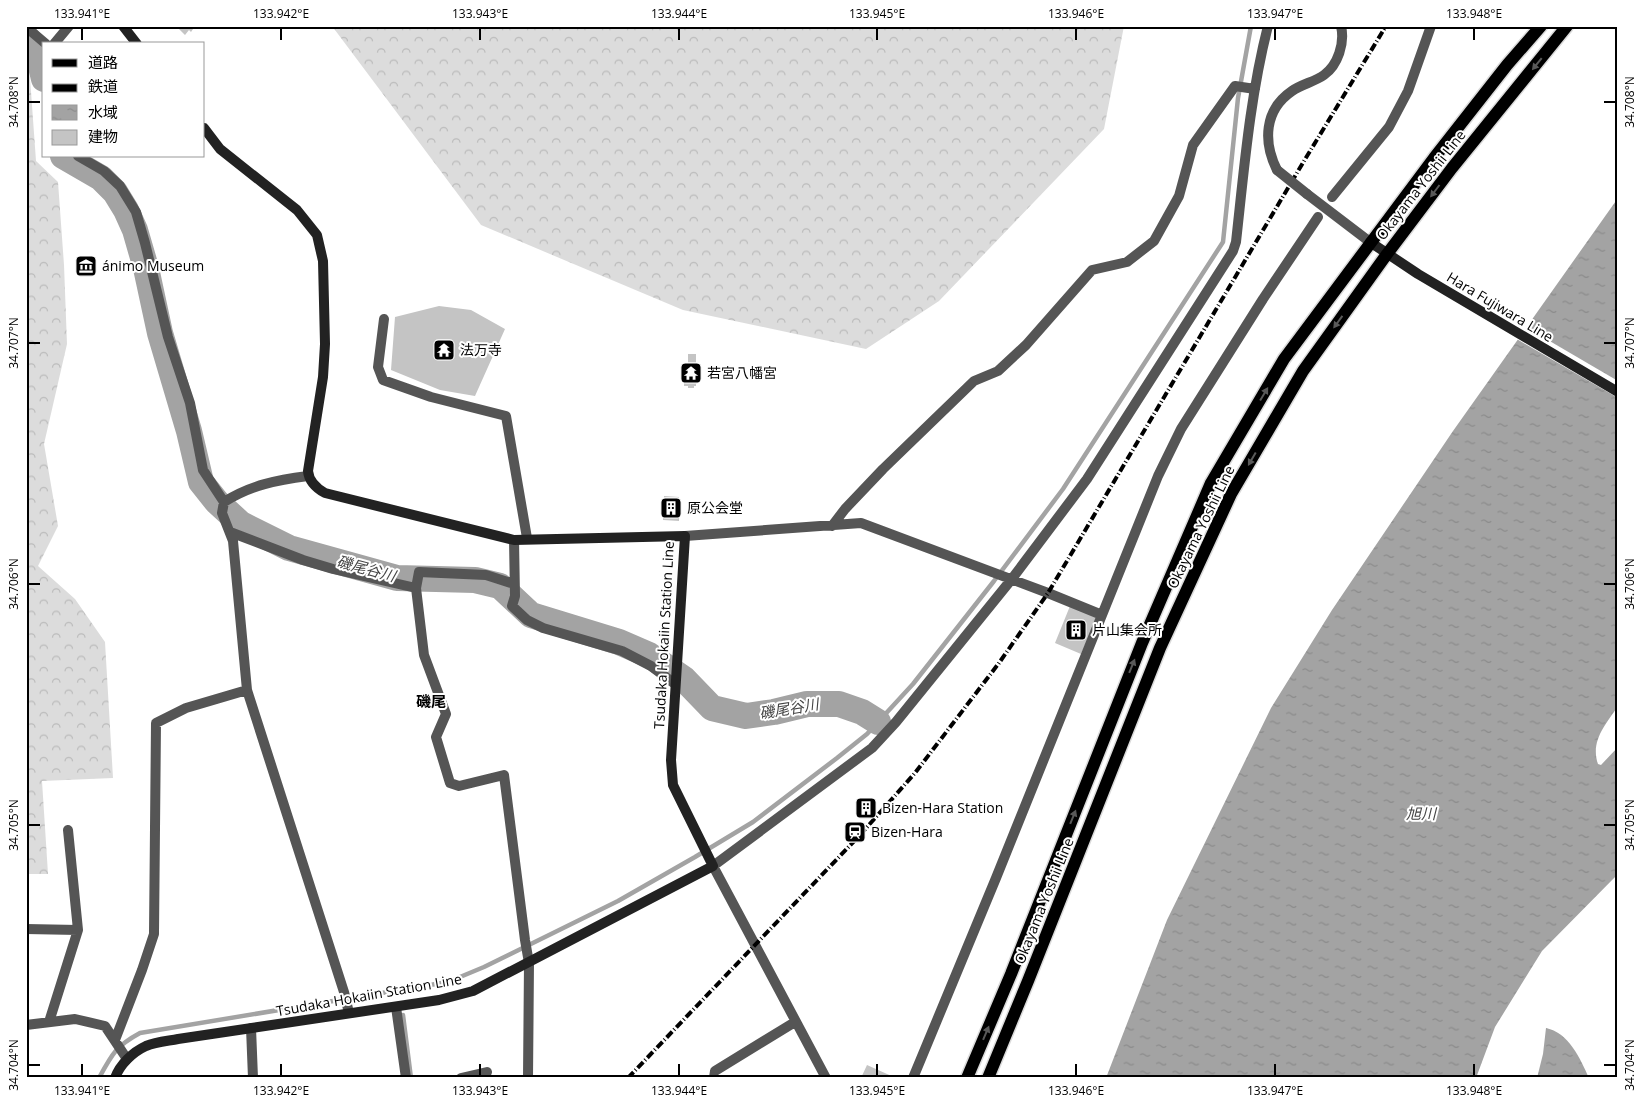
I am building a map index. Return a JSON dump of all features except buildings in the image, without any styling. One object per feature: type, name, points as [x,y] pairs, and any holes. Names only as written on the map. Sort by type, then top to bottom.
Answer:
[{"type":"main road","points":[[124,26],[136,42]]},
{"type":"main road","name":"Okayama Yoshii Line","points":[[967,1078],[1142,643],[1210,484],[1284,359],[1370,242],[1482,96],[1541,26]]},
{"type":"main road","name":"Okayama Yoshii Line","points":[[988,1078],[1160,648],[1231,494],[1303,371],[1387,254],[1452,168],[1567,26]]},
{"type":"main road","points":[[205,129],[220,149],[297,210],[317,235],[323,261],[325,344],[323,377],[308,476]]},
{"type":"main road","name":"Hara Fujiwara Line","points":[[1370,242],[1418,274],[1618,392]]},
{"type":"main road","name":"Tsudaka Hokaiin Station Line","points":[[115,1078],[120,1048],[146,1046],[251,1028],[347,1004],[396,1007],[440,1000],[473,991],[528,958],[711,863],[673,785],[671,760],[685,536],[527,538],[514,540],[325,493],[317,489],[308,476]]},
{"type":"street","points":[[56,42],[69,26]]},
{"type":"street","points":[[826,1078],[711,863],[872,748],[896,722],[1003,577],[1087,479],[1105,452],[1233,251],[1236,242],[1255,89],[1262,47],[1268,26]]},
{"type":"street","points":[[1342,26],[1341,46],[1330,69],[1323,76],[1293,90],[1284,98],[1269,122],[1267,140],[1270,157],[1277,170],[1370,242]]},
{"type":"street","points":[[1332,197],[1389,127],[1408,91],[1431,26]]},
{"type":"street","points":[[26,27],[44,42]]},
{"type":"street","points":[[832,526],[844,509],[883,469],[974,381],[998,371],[1026,345],[1092,270],[1127,262],[1154,241],[1179,196],[1193,145],[1240,87],[1255,89]]},
{"type":"street","points":[[81,158],[104,171],[120,186],[136,212],[168,337],[190,403],[204,470],[223,506],[233,541],[247,690],[347,1004]]},
{"type":"street","points":[[913,1078],[1158,476],[1181,429],[1318,216]]},
{"type":"street","points":[[384,319],[378,367],[383,380],[431,397],[506,416],[527,538]]},
{"type":"street","points":[[223,506],[246,490],[275,480],[308,476]]},
{"type":"street","points":[[685,536],[861,523],[1102,615]]},
{"type":"street","points":[[230,532],[310,562],[397,585],[417,582]]},
{"type":"street","points":[[514,540],[514,599],[512,606],[527,620],[543,628],[622,651],[676,681]]},
{"type":"street","points":[[514,584],[486,575],[419,572],[417,582],[424,655],[446,714],[436,737],[450,783],[458,786],[504,776],[524,940],[528,958],[528,1078]]},
{"type":"street","points":[[120,1048],[154,934],[156,723],[186,708],[247,690]]},
{"type":"street","points":[[49,1022],[78,930],[68,830]]},
{"type":"street","points":[[26,929],[78,930]]},
{"type":"street","points":[[396,1007],[406,1078]]},
{"type":"street","points":[[26,1025],[75,1019],[106,1026],[120,1048]]},
{"type":"street","points":[[714,1078],[715,1070],[796,1022]]},
{"type":"street","points":[[251,1028],[253,1078]]},
{"type":"street","points":[[461,1078],[487,1072]]},
{"type":"green space","points":[[332,26],[1124,26],[1104,129],[939,301],[866,349],[683,310],[481,225]]},
{"type":"green space","points":[[26,49],[28,50],[36,161],[58,182],[67,344],[44,444],[58,526],[38,566],[75,599],[105,642],[113,778],[42,781],[48,874],[26,874]]},
{"type":"water","name":"旭川","points":[[1618,198],[1618,706],[1600,733],[1596,756],[1598,764],[1601,765],[1618,747],[1618,874],[1542,951],[1495,1027],[1476,1078],[1106,1078],[1167,920],[1271,708],[1332,610],[1453,431]]},
{"type":"water","points":[[1546,1028],[1561,1035],[1573,1047],[1589,1078],[1537,1078],[1543,1054]]},
{"type":"pier","points":[[1524,326],[1618,381],[1618,398],[1515,338]]},
{"type":"waterway","points":[[99,1078],[115,1051],[140,1033],[448,982],[484,967],[618,901],[753,822],[867,734],[913,684],[1063,489],[1223,242],[1238,98],[1251,26]]},
{"type":"waterway","name":"磯尾谷川","points":[[26,37],[37,50],[42,71]]},
{"type":"waterway","name":"磯尾谷川","points":[[66,158],[101,178],[115,192],[126,210],[135,230],[146,268],[160,333],[189,431],[201,482],[217,502],[241,524],[289,548],[397,578],[475,580],[500,586],[531,615],[619,642],[649,655],[684,679],[712,708],[746,716],[807,704],[839,704],[862,712],[878,722]]},
{"type":"waterway","points":[[403,1015],[411,1078]]},
{"type":"railway","points":[[628,1078],[860,835],[915,773],[999,663],[1048,593],[1386,26]]},
{"type":"place","name":"ánimo Museum","points":[[86,266]]},
{"type":"place","name":"法万寺","points":[[444,350]]},
{"type":"place","name":"若宮八幡宮","points":[[691,373]]},
{"type":"place","name":"原公会堂","points":[[671,508]]},
{"type":"place","name":"片山集会所","points":[[1076,630]]},
{"type":"place","name":"Bizen-Hara Station","points":[[866,808]]},
{"type":"place","name":"Bizen-Hara","points":[[855,832]]},
{"type":"district","name":"磯尾","points":[[431,702]]}]
